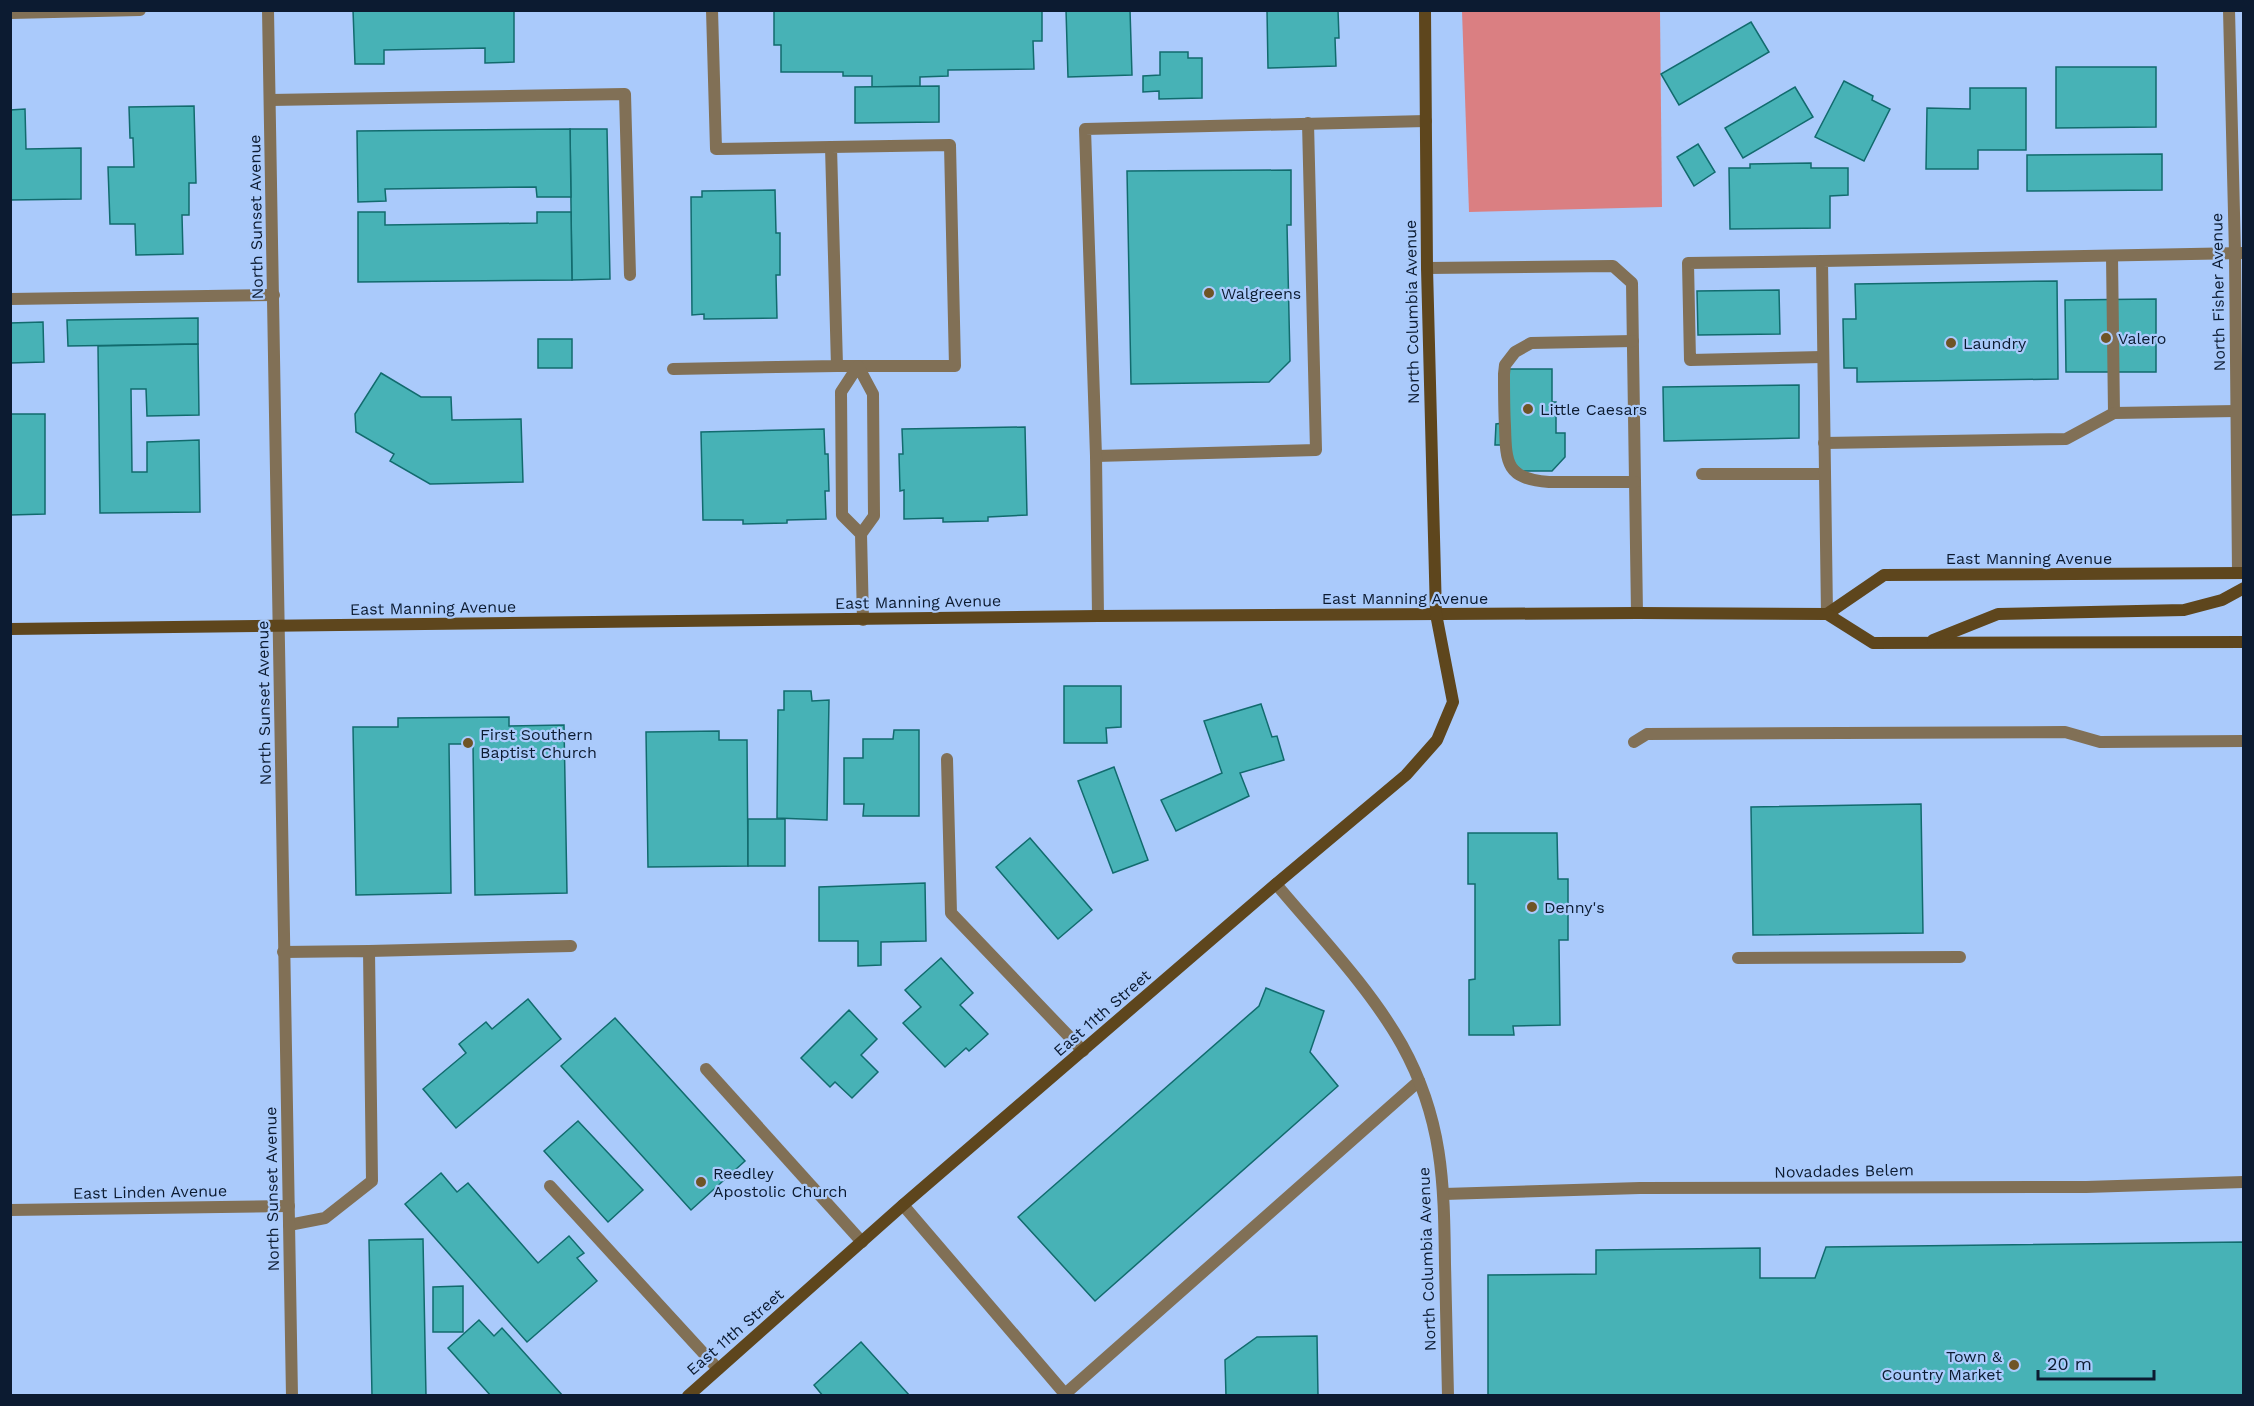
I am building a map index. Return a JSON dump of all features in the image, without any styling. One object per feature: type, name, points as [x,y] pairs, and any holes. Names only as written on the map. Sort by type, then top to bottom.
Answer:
[{"type":"main road","name":"North Columbia Avenue","points":[[1425,10],[1427,268],[1436,614]]},
{"type":"main road","name":"East Manning Avenue","points":[[10,629],[1098,616],[1827,614],[1884,575],[2242,575]]},
{"type":"main road","points":[[1926,643],[1998,614],[2184,610],[2222,600],[2244,588]]},
{"type":"main road","name":"East 11th Street","points":[[688,1395],[903,1205],[1406,775],[1437,740],[1453,702],[1436,614]]},
{"type":"main road","points":[[1827,614],[1873,643],[2244,642]]},
{"type":"street","points":[[10,13],[140,10]]},
{"type":"street","name":"North Sunset Avenue","points":[[268,10],[292,1395]]},
{"type":"street","points":[[673,369],[955,366],[950,145],[716,149],[712,10]]},
{"type":"street","name":"North Fisher Avenue","points":[[2229,10],[2239,253],[2236,411],[2240,434],[2242,575]]},
{"type":"street","points":[[270,100],[625,94],[630,275]]},
{"type":"street","points":[[1098,616],[1096,456],[1085,129],[1426,122]]},
{"type":"street","points":[[1096,456],[1316,450],[1308,123]]},
{"type":"street","points":[[831,147],[837,366]]},
{"type":"street","points":[[1822,357],[1690,360],[1688,263],[2239,253]]},
{"type":"street","points":[[2112,256],[2114,413]]},
{"type":"street","points":[[1822,261],[1827,614]]},
{"type":"street","points":[[1427,268],[1613,266],[1632,283],[1637,613]]},
{"type":"street","points":[[10,299],[274,295]]},
{"type":"street","points":[[1633,341],[1531,343],[1515,352],[1509,359],[1504,374],[1504,386],[1505,454],[1512,469],[1519,475],[1536,481],[1548,482],[1635,482]]},
{"type":"street","points":[[858,366],[873,394],[874,516],[861,534],[863,620]]},
{"type":"street","points":[[858,366],[841,392],[842,515],[861,534]]},
{"type":"street","points":[[1824,443],[2066,439],[2114,413],[2236,411]]},
{"type":"street","points":[[1702,474],[1824,474]]},
{"type":"street","points":[[1634,742],[1647,734],[1739,732],[2065,732],[2100,742],[2244,741]]},
{"type":"street","points":[[947,759],[951,913],[1083,1051]]},
{"type":"street","name":"North Columbia Avenue","points":[[1276,884],[1383,1015],[1402,1044],[1419,1081],[1435,1126],[1444,1194],[1448,1395]]},
{"type":"street","points":[[284,952],[572,946]]},
{"type":"street","points":[[289,1226],[325,1218],[372,1181],[369,951]]},
{"type":"street","points":[[1738,958],[1960,957]]},
{"type":"street","points":[[706,1069],[862,1242]]},
{"type":"street","points":[[903,1205],[1065,1394],[1419,1081]]},
{"type":"street","name":"Novadades Belem","points":[[1444,1194],[1640,1188],[2086,1187],[2244,1182]]},
{"type":"street","points":[[550,1185],[718,1369]]},
{"type":"street","name":"East Linden Avenue","points":[[10,1210],[290,1206]]},
{"type":"shaded area","points":[[1462,11],[1660,11],[1662,207],[1469,212]]},
{"type":"building","points":[[353,10],[514,10],[514,62],[485,63],[485,48],[384,50],[384,64],[355,64]]},
{"type":"building","points":[[774,10],[1042,10],[1042,41],[1033,41],[1034,69],[948,70],[948,76],[920,77],[920,86],[872,87],[872,76],[843,76],[843,72],[781,72],[781,45],[774,45]]},
{"type":"building","points":[[1066,10],[1130,10],[1132,75],[1068,77]]},
{"type":"building","points":[[1267,10],[1338,10],[1339,38],[1335,38],[1336,66],[1268,68]]},
{"type":"building","points":[[1751,22],[1769,52],[1679,105],[1661,74]]},
{"type":"building","points":[[1160,52],[1188,52],[1188,58],[1202,58],[1202,98],[1159,99],[1159,91],[1143,92],[1143,76],[1160,75]]},
{"type":"building","points":[[2056,67],[2156,67],[2156,127],[2056,128]]},
{"type":"building","points":[[1844,81],[1873,96],[1872,100],[1890,109],[1864,161],[1815,137]]},
{"type":"building","points":[[939,86],[939,122],[855,123],[855,87]]},
{"type":"building","points":[[1795,87],[1813,117],[1743,158],[1725,128]]},
{"type":"building","points":[[1970,88],[2026,88],[2026,150],[1978,150],[1978,169],[1926,169],[1927,108],[1970,109]]},
{"type":"building","points":[[194,106],[196,183],[189,183],[189,215],[182,215],[183,254],[136,255],[135,224],[110,224],[108,167],[134,167],[129,107]]},
{"type":"building","points":[[25,109],[26,149],[81,148],[81,199],[10,200],[10,110]]},
{"type":"building","points":[[570,129],[607,129],[610,279],[572,280]]},
{"type":"building","points":[[570,129],[571,197],[537,197],[536,187],[385,189],[386,201],[358,202],[357,131]]},
{"type":"building","points":[[1698,144],[1715,172],[1694,186],[1677,157]]},
{"type":"building","points":[[2162,154],[2162,190],[2027,191],[2027,155]]},
{"type":"building","points":[[1811,163],[1811,168],[1848,168],[1848,195],[1830,196],[1830,228],[1730,229],[1729,168],[1750,168],[1750,164]]},
{"type":"building","name":"Walgreens","points":[[1291,170],[1291,225],[1287,225],[1290,361],[1269,382],[1131,384],[1127,171]]},
{"type":"building","points":[[775,190],[776,233],[780,233],[780,275],[776,275],[777,318],[704,319],[704,314],[692,315],[691,197],[702,197],[702,191]]},
{"type":"building","points":[[358,212],[385,212],[385,225],[537,223],[537,212],[571,212],[572,280],[358,282]]},
{"type":"building","name":"Laundry","points":[[2057,281],[2058,379],[1857,382],[1857,368],[1844,368],[1843,319],[1856,319],[1855,284]]},
{"type":"building","points":[[1779,290],[1780,334],[1698,335],[1697,291]]},
{"type":"building","points":[[2156,299],[2156,372],[2066,372],[2065,300]]},
{"type":"building","points":[[198,318],[198,344],[68,346],[67,320]]},
{"type":"building","points":[[43,322],[44,362],[10,363],[10,323]]},
{"type":"building","points":[[538,339],[572,339],[572,368],[538,368]]},
{"type":"building","points":[[198,344],[199,415],[147,416],[146,389],[131,389],[132,472],[147,472],[147,442],[199,440],[200,512],[100,513],[98,346]]},
{"type":"building","points":[[1509,369],[1552,369],[1552,402],[1556,402],[1556,433],[1565,433],[1565,457],[1552,471],[1522,471],[1509,459],[1509,445],[1495,445],[1496,424],[1503,423]]},
{"type":"building","points":[[381,373],[421,397],[451,397],[452,420],[521,419],[523,482],[430,484],[390,461],[394,454],[356,432],[355,414]]},
{"type":"building","points":[[1799,385],[1799,438],[1664,441],[1663,387]]},
{"type":"building","points":[[10,414],[45,414],[45,514],[10,515]]},
{"type":"building","points":[[1025,427],[1027,515],[988,517],[988,521],[943,522],[943,518],[904,519],[904,490],[900,491],[899,454],[903,454],[902,429]]},
{"type":"building","points":[[824,429],[825,454],[828,454],[829,491],[825,491],[826,519],[743,524],[743,520],[703,520],[701,432]]},
{"type":"building","points":[[1064,686],[1121,686],[1121,727],[1106,728],[1107,743],[1064,743]]},
{"type":"building","points":[[784,691],[811,691],[812,701],[829,700],[827,820],[777,818],[778,710],[784,710]]},
{"type":"building","points":[[1261,704],[1272,737],[1277,736],[1284,760],[1240,773],[1249,796],[1176,831],[1161,800],[1222,773],[1204,721]]},
{"type":"building","points":[[509,717],[509,726],[564,725],[567,893],[475,895],[473,744],[449,744],[451,893],[356,895],[353,727],[398,727],[398,718]]},
{"type":"building","points":[[894,730],[919,730],[919,816],[863,816],[864,804],[844,804],[844,758],[863,758],[863,739],[893,739]]},
{"type":"building","points":[[719,731],[719,740],[747,740],[748,866],[648,867],[646,732]]},
{"type":"building","points":[[1114,767],[1148,860],[1113,873],[1078,781]]},
{"type":"building","points":[[1921,804],[1923,933],[1753,935],[1751,807]]},
{"type":"building","points":[[748,819],[785,819],[785,866],[748,866]]},
{"type":"building","points":[[1468,833],[1557,833],[1558,879],[1568,879],[1568,940],[1559,940],[1560,1025],[1513,1026],[1514,1035],[1469,1035],[1469,980],[1475,979],[1475,884],[1468,884]]},
{"type":"building","points":[[1030,838],[1092,910],[1058,939],[996,867]]},
{"type":"building","points":[[925,883],[926,941],[881,942],[881,965],[858,966],[858,941],[819,941],[819,887]]},
{"type":"building","points":[[941,958],[973,993],[960,1005],[988,1034],[969,1051],[966,1048],[945,1067],[903,1023],[921,1007],[905,990]]},
{"type":"building","points":[[1266,988],[1324,1011],[1310,1052],[1338,1086],[1095,1301],[1018,1217],[1259,1006]]},
{"type":"building","points":[[528,999],[561,1039],[456,1128],[423,1089],[466,1053],[459,1044],[486,1022],[492,1029]]},
{"type":"building","points":[[849,1010],[877,1039],[861,1055],[878,1072],[852,1098],[835,1082],[830,1087],[801,1058]]},
{"type":"building","points":[[615,1018],[745,1161],[691,1210],[561,1066]]},
{"type":"building","points":[[578,1121],[643,1190],[608,1222],[544,1151]]},
{"type":"building","points":[[441,1173],[457,1192],[468,1183],[538,1263],[569,1236],[584,1253],[577,1258],[597,1281],[527,1342],[405,1204]]},
{"type":"building","points":[[423,1239],[426,1396],[372,1396],[369,1240]]},
{"type":"building","points":[[2244,1242],[2244,1396],[1488,1396],[1488,1275],[1596,1274],[1596,1250],[1760,1248],[1760,1278],[1815,1278],[1826,1247]]},
{"type":"building","points":[[463,1286],[463,1332],[433,1332],[433,1287]]},
{"type":"building","points":[[479,1320],[494,1336],[502,1328],[563,1396],[491,1396],[448,1348]]},
{"type":"building","points":[[1317,1336],[1318,1396],[1226,1396],[1225,1360],[1257,1337]]},
{"type":"building","points":[[861,1342],[910,1396],[823,1396],[814,1385]]},
{"type":"place","name":"Walgreens","points":[[1209,293]]},
{"type":"place","name":"Valero","points":[[2106,338]]},
{"type":"place","name":"Laundry","points":[[1951,343]]},
{"type":"place","name":"Little Caesars","points":[[1528,409]]},
{"type":"place","name":"First Southern Baptist Church","points":[[468,743]]},
{"type":"place","name":"Denny's","points":[[1532,907]]},
{"type":"place","name":"Reedley Apostolic Church","points":[[701,1182]]},
{"type":"place","name":"Town & Country Market","points":[[2014,1365]]}]
